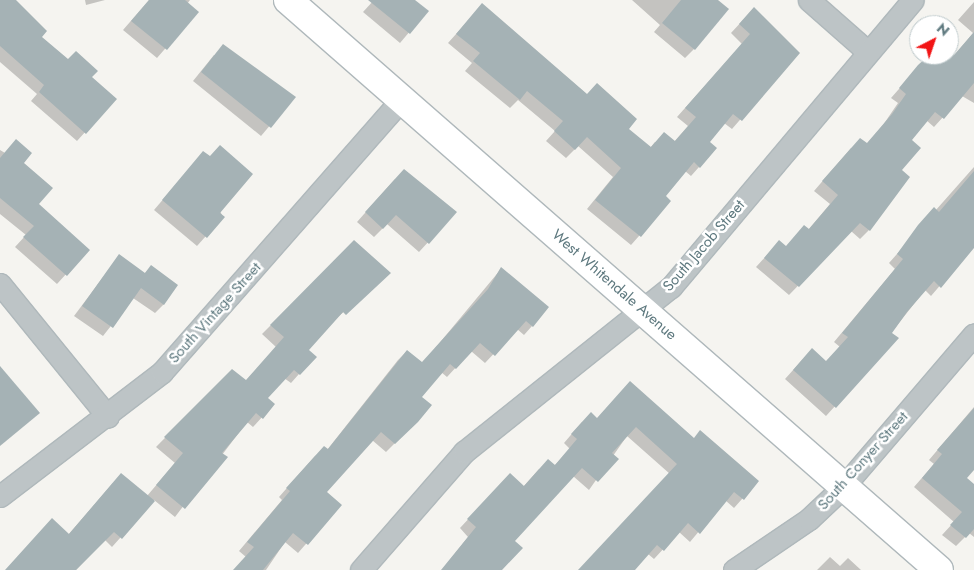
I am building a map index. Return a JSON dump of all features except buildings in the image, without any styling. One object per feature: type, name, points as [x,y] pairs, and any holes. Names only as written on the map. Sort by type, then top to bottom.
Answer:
[{"type":"street","points":[[809,0],[868,52]]},
{"type":"street","name":"South Jacob Street","points":[[362,570],[464,452],[542,386],[644,311],[670,287],[913,0]]},
{"type":"street","name":"West Whitendale Avenue","points":[[299,4],[401,100],[939,570]]},
{"type":"street","name":"South Vintage Street","points":[[0,496],[108,417],[162,372],[214,316],[401,100]]},
{"type":"street","points":[[0,284],[108,417]]},
{"type":"street","name":"South Conyer Street","points":[[734,570],[809,519],[843,487],[974,334]]}]
